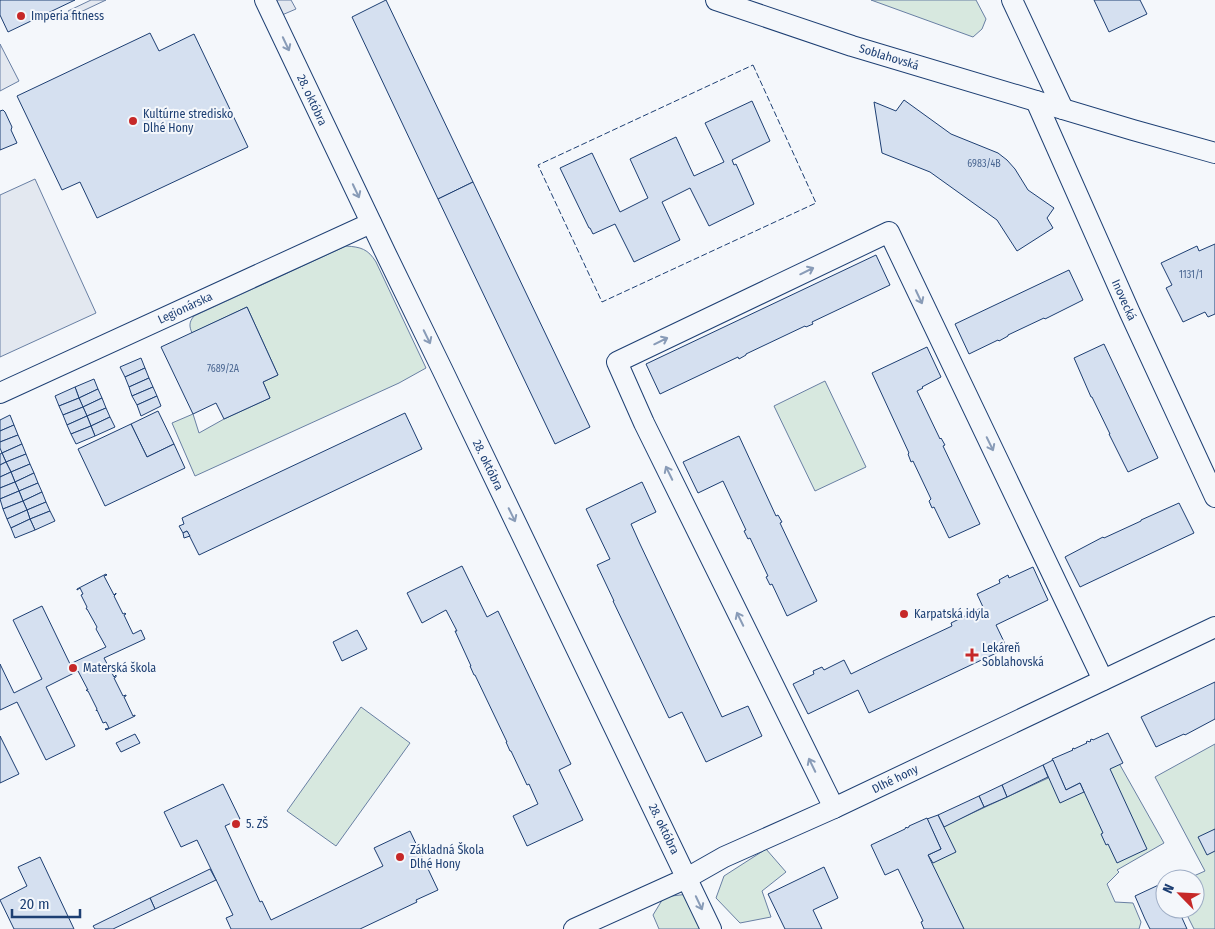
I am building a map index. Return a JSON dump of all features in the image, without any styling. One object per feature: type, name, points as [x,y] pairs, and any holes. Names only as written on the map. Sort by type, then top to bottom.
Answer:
[{"type":"street","name":"28. októbra","points":[[265,0],[711,929]]},
{"type":"street","name":"Soblahovská","points":[[716,0],[852,46],[1215,153]]},
{"type":"street","points":[[1012,0],[1063,109]]},
{"type":"street","name":"Inovecká","points":[[1036,101],[1215,497]]},
{"type":"street","name":"Legionárska","points":[[0,393],[371,222]]},
{"type":"street","points":[[834,808],[644,423],[617,362],[889,232],[1103,680]]},
{"type":"street","name":"Dlhé hony","points":[[574,929],[687,878],[724,857],[834,808],[1215,627]]},
{"type":"shaded area","points":[[91,0],[106,0],[70,17],[68,11]]},
{"type":"shaded area","points":[[275,0],[291,0],[296,9],[282,15]]},
{"type":"shaded area","points":[[871,0],[976,0],[986,19],[982,29],[973,37]]},
{"type":"shaded area","points":[[0,44],[19,81],[0,91]]},
{"type":"shaded area","points":[[35,179],[96,313],[0,357],[0,195]]},
{"type":"shaded area","points":[[346,246],[364,249],[376,262],[426,368],[399,383],[195,476],[172,423],[193,414],[199,433],[224,419],[270,398],[263,382],[278,375],[247,307],[192,333],[190,324],[192,318]]},
{"type":"shaded area","points":[[825,381],[866,467],[815,491],[774,406]]},
{"type":"shaded area","points":[[361,707],[410,743],[336,846],[287,811]]},
{"type":"shaded area","points":[[1215,744],[1215,929],[1194,929],[1189,919],[1205,919],[1205,869],[1155,777]]},
{"type":"shaded area","points":[[1111,749],[1164,843],[1117,870],[1119,872],[1107,884],[1115,902],[1133,903],[1141,922],[1139,929],[959,929],[914,840]]},
{"type":"shaded area","points":[[766,849],[786,872],[762,891],[771,917],[740,923],[716,898],[724,876]]},
{"type":"shaded area","points":[[688,894],[705,929],[659,929],[653,915],[664,897]]},
{"type":"building","name":"Imperia fitness","points":[[0,0],[75,0],[8,32],[0,15]]},
{"type":"building","points":[[386,0],[473,182],[438,199],[352,17]]},
{"type":"building","points":[[1094,0],[1140,0],[1147,14],[1109,32]]},
{"type":"building","name":"Kultúrne stredisko Dlhé Hony","points":[[150,33],[159,51],[194,34],[248,147],[97,218],[80,182],[62,190],[17,96]]},
{"type":"building","points":[[904,100],[951,134],[998,153],[1007,160],[1028,190],[1054,208],[1047,218],[1053,228],[1017,251],[997,220],[930,172],[882,153],[874,102],[896,111]]},
{"type":"building","points":[[752,101],[770,141],[732,160],[734,165],[736,164],[754,204],[709,226],[690,188],[662,202],[680,240],[634,262],[615,224],[593,234],[560,168],[592,153],[620,212],[648,198],[630,159],[676,137],[694,176],[724,162],[705,123]]},
{"type":"building","points":[[3,110],[12,127],[11,130],[17,143],[0,150],[0,111]]},
{"type":"building","points":[[473,182],[590,427],[555,444],[438,199]]},
{"type":"building","points":[[1215,244],[1215,314],[1208,317],[1205,312],[1183,322],[1166,288],[1172,285],[1161,263],[1197,246],[1199,251]]},
{"type":"building","points":[[876,255],[890,285],[812,322],[813,324],[805,326],[739,359],[738,357],[660,394],[646,364]]},
{"type":"building","points":[[1069,270],[1083,300],[969,354],[955,324]]},
{"type":"building","points":[[247,307],[278,375],[263,382],[270,398],[224,419],[216,403],[193,414],[161,347]]},
{"type":"building","points":[[1104,344],[1158,458],[1128,472],[1074,358]]},
{"type":"building","points":[[927,347],[941,377],[917,391],[940,439],[945,445],[943,446],[980,524],[949,538],[934,507],[932,508],[929,501],[931,499],[913,461],[911,462],[909,453],[872,373]]},
{"type":"building","points":[[141,358],[145,368],[125,377],[120,367]]},
{"type":"building","points":[[145,368],[149,378],[129,387],[125,377]]},
{"type":"building","points":[[149,378],[153,387],[132,396],[129,387]]},
{"type":"building","points":[[94,379],[98,389],[79,398],[75,387]]},
{"type":"building","points":[[75,387],[79,398],[59,406],[55,396]]},
{"type":"building","points":[[153,387],[157,396],[137,405],[132,396]]},
{"type":"building","points":[[98,389],[102,398],[83,407],[79,398]]},
{"type":"building","points":[[157,396],[161,406],[141,416],[137,405]]},
{"type":"building","points":[[79,398],[83,407],[63,415],[59,406]]},
{"type":"building","points":[[102,398],[106,408],[87,416],[83,407]]},
{"type":"building","points":[[83,407],[87,416],[67,425],[63,415]]},
{"type":"building","points":[[106,408],[110,417],[91,426],[87,416]]},
{"type":"building","points":[[158,411],[174,444],[147,457],[131,424]]},
{"type":"building","points":[[405,413],[422,449],[199,555],[187,531],[183,533],[179,526],[184,524],[182,518]]},
{"type":"building","points":[[10,415],[14,425],[0,431],[0,420]]},
{"type":"building","points":[[87,416],[91,426],[71,434],[67,425]]},
{"type":"building","points":[[110,417],[115,427],[95,436],[91,426]]},
{"type":"building","points":[[131,424],[147,457],[174,444],[185,468],[105,506],[78,449]]},
{"type":"building","points":[[14,425],[18,435],[0,442],[0,431]]},
{"type":"building","points":[[91,426],[95,436],[76,444],[71,434]]},
{"type":"building","points":[[18,435],[22,444],[2,453],[0,442]]},
{"type":"building","points":[[739,436],[776,516],[778,515],[782,522],[780,523],[817,601],[787,616],[772,584],[770,585],[766,577],[768,576],[750,538],[748,539],[744,531],[746,530],[723,481],[698,493],[683,462]]},
{"type":"building","points":[[22,444],[26,454],[6,462],[2,453]]},
{"type":"building","points":[[2,453],[6,462],[0,465],[0,454]]},
{"type":"building","points":[[26,454],[30,464],[11,472],[6,462]]},
{"type":"building","points":[[6,462],[11,472],[0,477],[0,465]]},
{"type":"building","points":[[30,464],[34,473],[15,482],[11,472]]},
{"type":"building","points":[[11,472],[15,482],[0,488],[0,477]]},
{"type":"building","points":[[34,473],[38,483],[19,491],[15,482]]},
{"type":"building","points":[[15,482],[19,491],[0,499],[0,488]]},
{"type":"building","points":[[642,482],[656,512],[631,524],[640,544],[722,717],[748,706],[762,736],[706,762],[682,712],[669,718],[597,565],[610,559],[586,509]]},
{"type":"building","points":[[38,483],[42,492],[23,501],[19,491]]},
{"type":"building","points":[[19,491],[23,501],[3,509],[0,499]]},
{"type":"building","points":[[42,492],[46,502],[27,510],[23,501]]},
{"type":"building","points":[[23,501],[27,510],[7,519],[3,509]]},
{"type":"building","points":[[46,502],[50,511],[30,519],[27,510]]},
{"type":"building","points":[[1179,503],[1194,533],[1080,587],[1065,557],[1103,537]]},
{"type":"building","points":[[27,510],[30,519],[11,528],[7,519]]},
{"type":"building","points":[[50,511],[55,521],[35,530],[30,519]]},
{"type":"building","points":[[30,519],[35,530],[15,538],[11,528]]},
{"type":"building","points":[[187,531],[190,536],[184,538],[183,533]]},
{"type":"building","points":[[462,566],[487,617],[498,611],[571,764],[559,770],[583,820],[527,846],[513,816],[538,804],[510,751],[474,675],[455,631],[457,631],[446,610],[422,623],[407,593]]},
{"type":"building","points":[[1033,567],[1048,600],[996,625],[1007,648],[869,713],[858,690],[808,714],[793,684],[814,674],[813,671],[822,667],[824,670],[844,660],[851,674],[952,626],[951,623],[983,607],[977,594],[1000,583],[999,580],[1008,575],[1009,578]]},
{"type":"building","name":"Materská škola","points":[[106,574],[104,576],[114,595],[116,593],[114,596],[123,614],[126,614],[124,615],[133,634],[141,630],[145,639],[104,658],[114,677],[116,675],[114,678],[123,696],[126,695],[124,697],[133,716],[135,716],[106,730],[109,728],[106,722],[103,723],[96,711],[97,709],[78,671],[46,687],[75,746],[46,760],[17,702],[0,710],[0,664],[14,693],[42,679],[13,620],[42,606],[70,664],[106,647],[86,609],[87,607],[80,588],[77,589]]},
{"type":"building","points":[[357,630],[367,649],[342,661],[333,642]]},
{"type":"building","points":[[1215,682],[1215,719],[1185,735],[1156,747],[1141,717]]},
{"type":"building","points":[[1108,733],[1123,763],[1110,769],[1147,849],[1117,863],[1108,844],[1106,845],[1101,834],[1103,833],[1080,783],[1066,790],[1052,759]]},
{"type":"building","points":[[135,734],[140,743],[121,752],[116,743]]},
{"type":"building","points":[[0,736],[19,774],[0,783]]},
{"type":"building","points":[[1053,760],[1066,790],[1080,783],[1084,792],[1060,803],[1043,765]]},
{"type":"building","points":[[1043,765],[1048,777],[1007,797],[1002,785]]},
{"type":"building","name":"Základná Škola Dlhé Hony","points":[[223,784],[240,819],[225,826],[260,902],[262,901],[271,920],[383,866],[374,848],[410,831],[438,890],[360,929],[231,929],[226,918],[233,915],[197,840],[181,847],[164,812]]},
{"type":"building","points":[[1002,785],[1007,797],[984,807],[979,796]]},
{"type":"building","points":[[979,796],[984,807],[944,827],[938,815]]},
{"type":"building","points":[[938,815],[956,852],[933,863],[928,855],[941,849],[927,819]]},
{"type":"building","points":[[927,818],[941,849],[928,855],[964,929],[924,929],[921,922],[923,921],[898,869],[885,875],[871,845]]},
{"type":"building","points":[[1215,829],[1215,851],[1207,855],[1198,837]]},
{"type":"building","points":[[40,857],[74,929],[14,929],[0,900],[27,886],[18,867]]},
{"type":"building","points":[[824,867],[838,898],[813,910],[822,929],[785,929],[768,894]]},
{"type":"building","points":[[210,869],[216,880],[155,909],[150,898]]},
{"type":"building","points":[[1155,887],[1155,919],[1182,919],[1187,929],[1150,929],[1135,896]]},
{"type":"building","points":[[150,898],[155,909],[113,929],[95,929],[93,926]]},
{"type":"fence","points":[[753,65],[816,203],[602,302],[538,165],[753,65]]},
{"type":"place","name":"Imperia fitness","points":[[21,16]]},
{"type":"place","name":"Kultúrne stredisko Dlhé Hony","points":[[133,121]]},
{"type":"place","name":"Karpatská idyla","points":[[904,614]]},
{"type":"place","name":"Lekáreň Soblahovská","points":[[972,655]]},
{"type":"place","name":"Materská škola","points":[[73,668]]},
{"type":"place","name":"5. ZŠ","points":[[236,824]]},
{"type":"place","name":"Základná Škola Dlhé Hony","points":[[400,857]]}]
